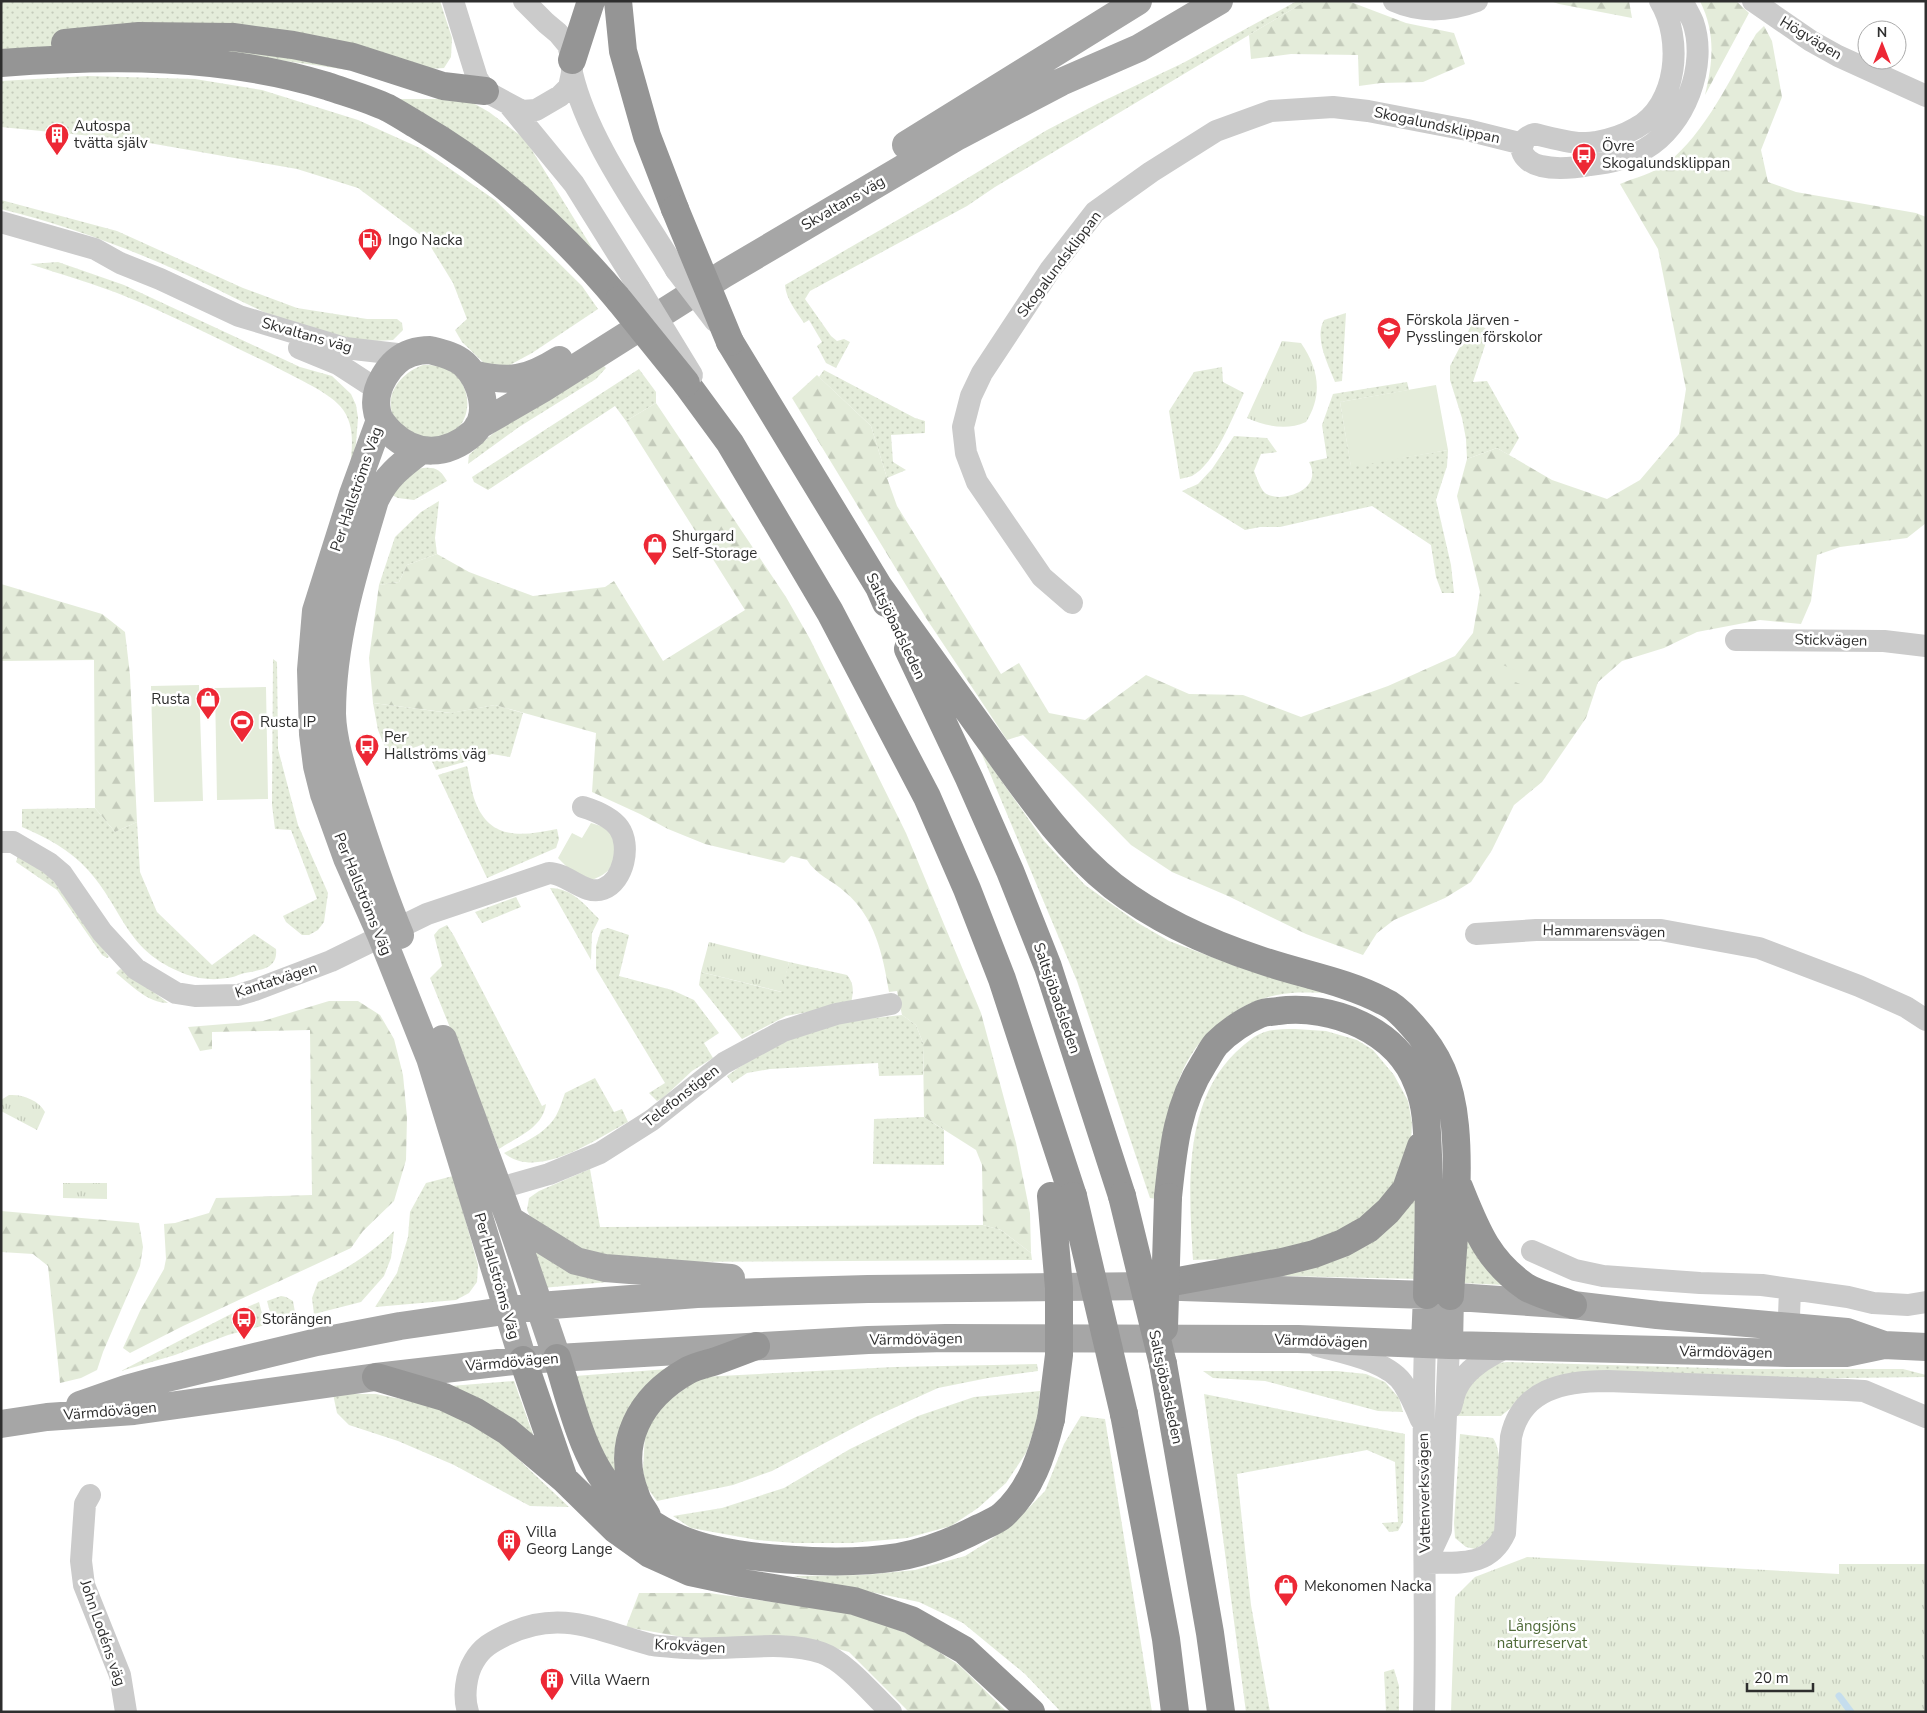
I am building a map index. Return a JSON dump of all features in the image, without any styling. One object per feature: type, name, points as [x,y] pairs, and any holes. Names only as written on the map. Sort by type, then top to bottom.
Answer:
[{"type":"highway","points":[[572,67],[591,1]]},
{"type":"highway","name":"Saltsjöbadsleden","points":[[618,1],[623,51],[647,136],[675,210],[730,342],[879,587],[969,778],[1048,967],[1122,1196],[1163,1364],[1210,1633],[1221,1712]]},
{"type":"highway","points":[[1,50],[139,36],[233,37],[293,44],[353,57],[443,86],[485,91]]},
{"type":"highway","points":[[1,63],[53,59],[128,58],[216,63],[274,72],[345,92],[388,108],[445,141],[502,182],[551,226],[596,273],[629,294],[690,380],[830,612],[927,797],[967,889],[1019,1031],[1062,1196],[1124,1414],[1166,1639],[1175,1712]]},
{"type":"highway","points":[[879,587],[1036,805],[1079,855],[1112,884],[1145,909],[1198,937],[1260,960],[1317,977],[1385,1001],[1406,1018],[1426,1040],[1439,1060],[1448,1088],[1455,1126],[1455,1177],[1439,1296]]},
{"type":"highway","points":[[1163,1364],[1168,1197],[1173,1148],[1183,1103],[1200,1069],[1216,1045],[1236,1028],[1260,1014],[1292,1010],[1319,1011],[1346,1017],[1373,1031],[1396,1050],[1412,1072],[1418,1085],[1427,1125],[1430,1193],[1439,1296]]},
{"type":"highway","points":[[1151,1286],[1314,1254],[1343,1243],[1368,1229],[1388,1211],[1406,1189],[1415,1168],[1427,1125]]},
{"type":"highway","points":[[1455,1177],[1476,1230],[1496,1262],[1528,1288],[1573,1304]]},
{"type":"highway","points":[[557,1358],[582,1436],[597,1469],[616,1495],[652,1523],[678,1538],[710,1549],[746,1555],[842,1561],[898,1557],[954,1541],[1002,1516],[1025,1489],[1041,1456],[1051,1419],[1059,1355],[1062,1196]]},
{"type":"highway","points":[[652,1523],[636,1497],[629,1474],[629,1449],[634,1427],[642,1409],[655,1394],[689,1370],[756,1346]]},
{"type":"highway","points":[[522,1360],[564,1479]]},
{"type":"highway","points":[[376,1377],[444,1397],[476,1412],[507,1431],[564,1479],[615,1529],[650,1554],[690,1572],[742,1583],[854,1601],[911,1620],[964,1650],[1031,1712]]},
{"type":"main road","name":"Skvaltans väg","points":[[473,374],[492,379],[512,379],[528,376],[552,364],[1138,1]]},
{"type":"main road","name":"Skvaltans väg","points":[[380,420],[400,441],[420,450],[443,450],[460,442],[478,426],[558,379],[724,274],[958,136],[1062,82],[1139,48],[1219,1]]},
{"type":"main road","name":"Skvaltans väg","points":[[406,355],[430,350],[456,358],[464,364],[473,374],[480,391],[484,411],[478,426]]},
{"type":"main road","points":[[380,420],[376,411],[378,390],[387,372],[406,355]]},
{"type":"main road","name":"Per Hallströms Väg","points":[[380,420],[353,494],[316,611],[311,678],[313,734],[317,766],[324,794],[347,858],[389,932],[446,1048],[486,1193],[506,1310],[522,1360]]},
{"type":"main road","name":"Per Hallströms Väg","points":[[389,932],[367,847],[336,743],[332,716],[334,675],[342,615],[376,500],[382,486],[392,473],[420,450]]},
{"type":"main road","name":"Per Hallströms Väg","points":[[486,1193],[510,1220],[557,1358]]},
{"type":"main road","name":"Värmdövägen","points":[[510,1220],[576,1261],[605,1268],[868,1289]]},
{"type":"main road","name":"Värmdövägen","points":[[48,1417],[126,1389],[317,1342],[400,1326],[539,1306],[697,1294],[868,1289],[1151,1286],[1439,1296],[1573,1304],[1656,1315],[1847,1332],[1884,1345],[1926,1348]]},
{"type":"main road","points":[[1437,1345],[1439,1296]]},
{"type":"main road","name":"Värmdövägen","points":[[1,1424],[48,1417],[134,1411],[376,1377],[522,1360],[756,1346],[946,1338],[1298,1339],[1437,1345],[1788,1353],[1846,1353],[1884,1345]]},
{"type":"street","points":[[453,1],[477,78],[485,91],[510,106],[522,112],[536,110],[560,96],[569,87],[572,67]]},
{"type":"street","points":[[524,1],[568,44],[579,96],[606,156],[676,270],[730,342]]},
{"type":"street","points":[[1394,1],[1421,9],[1444,10],[1477,1]]},
{"type":"street","points":[[1660,1],[1666,11],[1671,28],[1674,63],[1666,95],[1653,113],[1637,128],[1594,143],[1570,141],[1535,134],[1526,138],[1522,144],[1522,153],[1532,164],[1554,168],[1568,168],[1608,163],[1626,158],[1646,149],[1660,137],[1680,114],[1694,81],[1696,35],[1693,22],[1682,1]]},
{"type":"street","name":"Högvägen","points":[[1754,1],[1811,41],[1838,56],[1926,96]]},
{"type":"street","points":[[510,106],[574,184],[629,294]]},
{"type":"street","name":"Skogalundsklippan","points":[[1072,603],[1042,577],[977,482],[966,453],[963,427],[970,396],[982,373],[1050,270],[1094,212],[1151,172],[1216,131],[1271,111],[1333,107],[1368,111],[1466,130],[1522,144]]},
{"type":"street","name":"Skvaltans väg","points":[[1,222],[94,249],[120,263],[160,279],[239,316],[277,340],[338,364],[378,390]]},
{"type":"street","name":"Skvaltans väg","points":[[1,235],[120,263]]},
{"type":"street","name":"Skvaltans väg","points":[[239,316],[345,348],[406,355]]},
{"type":"street","name":"Stickvägen","points":[[1736,640],[1884,641],[1926,646]]},
{"type":"street","name":"Per Hallströms Väg","points":[[389,932],[427,914],[549,873],[563,876],[586,888],[603,889],[619,875],[624,859],[623,838],[620,829],[611,820],[583,807]]},
{"type":"street","name":"Kantatvägen","points":[[1,842],[13,842],[49,863],[62,874],[102,932],[136,969],[176,992],[213,997],[238,995],[331,962],[389,932]]},
{"type":"street","name":"Hammarensvägen","points":[[1476,934],[1536,930],[1662,930],[1759,948],[1859,986],[1906,1007],[1926,1020]]},
{"type":"street","name":"Telefonstigen","points":[[486,1193],[549,1174],[600,1153],[652,1120],[724,1063],[783,1031],[836,1014],[891,1004]]},
{"type":"street","points":[[1532,1251],[1575,1270],[1603,1276],[1700,1283],[1762,1285],[1848,1297],[1873,1303],[1908,1305],[1926,1302]]},
{"type":"street","name":"Värmdövägen","points":[[1788,1353],[1790,1289]]},
{"type":"street","name":"Vattenverksvägen","points":[[1298,1339],[1378,1364],[1394,1374],[1404,1384],[1423,1423]]},
{"type":"street","name":"Vattenverksvägen","points":[[1426,1563],[1441,1530],[1447,1422],[1437,1345]]},
{"type":"street","name":"Vattenverksvägen","points":[[1424,1712],[1426,1563],[1423,1423],[1437,1345]]},
{"type":"street","name":"Vattenverksvägen","points":[[1447,1422],[1457,1387],[1479,1362],[1510,1346]]},
{"type":"street","points":[[1426,1563],[1466,1562],[1482,1558],[1492,1553],[1500,1544],[1506,1533],[1511,1437],[1514,1422],[1521,1410],[1531,1400],[1557,1386],[1581,1381],[1607,1381],[1847,1390],[1864,1392],[1926,1417]]},
{"type":"street","name":"John Lodéns väg","points":[[90,1495],[84,1504],[81,1561],[84,1585],[120,1675],[126,1712]]},
{"type":"street","name":"Krokvägen","points":[[468,1712],[465,1703],[469,1668],[478,1652],[489,1643],[520,1628],[556,1621],[570,1622],[655,1646],[701,1649],[792,1647],[810,1649],[837,1660],[891,1712]]},
{"type":"green space","points":[[1,1],[440,1],[452,38],[451,57],[444,68],[370,73],[222,52],[1,50]]},
{"type":"green space","points":[[1297,1],[1306,1],[995,187],[967,206],[810,291],[805,299],[831,336],[837,341],[844,339],[850,342],[836,368],[826,363],[817,346],[822,342],[809,320],[804,323],[789,300],[785,285],[920,207],[1047,130],[1183,63]]},
{"type":"green space","points":[[1306,1],[1348,1],[1406,23],[1454,33],[1465,64],[1423,82],[1381,83],[1359,86],[1358,55],[1291,54],[1251,59],[1249,35]]},
{"type":"green space","points":[[1550,1],[1629,1],[1632,18],[1559,4]]},
{"type":"green space","points":[[1700,1],[1736,1],[1749,13],[1705,95],[1712,48],[1709,25]]},
{"type":"green space","points":[[1764,26],[1772,41],[1782,97],[1761,150],[1768,182],[1796,192],[1916,213],[1926,217],[1926,523],[1907,538],[1840,547],[1817,555],[1811,601],[1801,624],[1760,620],[1697,632],[1664,648],[1622,661],[1598,682],[1586,718],[1542,782],[1514,805],[1492,850],[1471,882],[1445,898],[1394,920],[1377,933],[1363,955],[1306,934],[1228,896],[1172,872],[1131,845],[1023,735],[1007,740],[926,618],[792,398],[817,375],[871,426],[897,506],[1001,674],[1019,663],[1049,713],[1085,720],[1146,675],[1189,694],[1243,695],[1301,717],[1388,686],[1455,656],[1473,633],[1480,592],[1457,496],[1467,459],[1497,448],[1552,480],[1607,499],[1640,480],[1679,434],[1686,389],[1658,249],[1620,184],[1650,173],[1666,164],[1693,137],[1717,104],[1756,34]]},
{"type":"green space","points":[[88,76],[195,79],[262,90],[358,120],[420,148],[495,200],[582,286],[598,309],[532,353],[508,366],[484,363],[462,342],[455,330],[467,319],[453,283],[426,239],[358,188],[297,169],[132,140],[1,127],[1,81]]},
{"type":"green space","points":[[389,99],[466,99],[489,112],[525,139],[594,251],[486,158]]},
{"type":"green space","points":[[1,200],[117,231],[243,288],[297,308],[367,319],[397,319],[402,323],[403,330],[393,340],[364,340],[335,336],[308,329],[255,308],[134,252],[68,228],[1,209]]},
{"type":"green space","points":[[58,262],[124,285],[300,367],[332,376],[351,394],[356,405],[358,418],[356,443],[350,468],[352,452],[351,428],[345,413],[334,400],[272,365],[182,321],[103,288],[30,264]]},
{"type":"green space","points":[[1346,313],[1342,381],[1335,382],[1323,351],[1321,327],[1324,320]]},
{"type":"green space","points":[[1473,322],[1485,328],[1489,333],[1473,382],[1487,381],[1519,438],[1509,455],[1497,448],[1467,459],[1466,439],[1462,418],[1450,380],[1450,366]]},
{"type":"green space","points":[[1282,341],[1301,343],[1312,363],[1317,382],[1315,402],[1306,422],[1284,427],[1269,425],[1247,418]]},
{"type":"green space","points":[[601,363],[606,368],[596,379],[519,427],[468,464],[469,455],[490,436],[519,414]]},
{"type":"green space","points":[[423,365],[441,366],[454,373],[460,380],[467,397],[466,415],[462,423],[451,434],[431,441],[399,425],[392,414],[391,405],[392,396],[400,380]]},
{"type":"green space","points":[[1222,367],[1223,382],[1244,393],[1216,451],[1200,470],[1192,476],[1180,479],[1169,411],[1194,372]]},
{"type":"green space","points":[[639,369],[656,392],[656,403],[626,421],[615,406],[488,490],[474,482],[472,477]]},
{"type":"green space","points":[[824,370],[915,418],[925,421],[925,433],[891,435],[893,462],[906,470],[887,478],[871,426],[819,377]]},
{"type":"green space","points":[[1407,382],[1409,390],[1340,402],[1351,466],[1448,450],[1447,466],[1436,500],[1451,565],[1454,593],[1442,593],[1436,577],[1431,545],[1372,506],[1280,527],[1260,527],[1245,530],[1182,491],[1198,484],[1212,469],[1234,436],[1267,438],[1277,452],[1261,454],[1254,471],[1265,493],[1280,497],[1298,492],[1311,481],[1312,472],[1309,462],[1327,458],[1322,425],[1333,394]]},
{"type":"green space","points":[[1436,385],[1448,450],[1351,467],[1340,402]]},
{"type":"green space","points":[[656,403],[786,597],[810,639],[906,833],[981,1013],[1016,1143],[1030,1213],[1031,1253],[1001,1230],[983,1225],[982,1165],[976,1150],[924,1117],[923,1043],[916,1025],[902,1015],[897,991],[889,992],[884,964],[871,925],[855,902],[810,865],[807,860],[791,856],[784,863],[705,844],[668,829],[592,792],[596,733],[495,705],[451,713],[373,703],[369,658],[379,585],[399,582],[407,565],[437,554],[469,572],[533,596],[605,587],[614,581],[663,661],[745,610],[626,421]]},
{"type":"green space","points":[[423,468],[437,470],[447,481],[414,500],[398,498],[388,493],[413,470]]},
{"type":"green space","points":[[439,501],[435,538],[437,554],[407,565],[399,582],[379,585],[395,537],[421,512]]},
{"type":"green space","points":[[1,584],[102,614],[125,632],[130,675],[137,822],[115,832],[95,808],[94,660],[1,661]]},
{"type":"green space","points":[[273,659],[277,662],[278,749],[298,825],[328,893],[324,922],[318,930],[309,935],[302,935],[286,922],[283,916],[317,899],[291,830],[275,829],[272,805]]},
{"type":"green space","points":[[1488,659],[1530,676],[1525,686],[1484,669]]},
{"type":"green space","points":[[199,685],[203,801],[154,802],[151,686]]},
{"type":"green space","name":"Rusta IP","points":[[266,687],[268,799],[217,800],[215,688]]},
{"type":"green space","points":[[373,703],[450,713],[495,705],[523,713],[510,757],[492,754],[436,770],[424,744],[399,753],[387,752],[378,730]]},
{"type":"green space","points":[[981,752],[1044,841],[1085,885],[1138,923],[1169,941],[1241,968],[1289,979],[1334,993],[1291,993],[1262,999],[1247,1005],[1220,1022],[1198,1045],[1182,1072],[1173,1101],[1166,1134],[1157,1199],[1150,1198],[1077,981]]},
{"type":"green space","points":[[467,766],[475,801],[481,814],[489,823],[508,833],[520,834],[557,829],[559,839],[556,848],[487,878],[438,775]]},
{"type":"green space","points":[[95,808],[115,832],[137,822],[140,872],[157,912],[212,965],[254,934],[276,949],[276,956],[271,965],[232,977],[215,979],[189,975],[160,962],[135,939],[100,885],[81,863],[57,845],[22,827],[22,809]]},
{"type":"green space","points":[[591,823],[604,827],[615,835],[614,858],[610,868],[592,880],[568,868],[558,858],[572,833],[582,838]]},
{"type":"green space","points":[[18,856],[47,872],[109,957],[107,958],[102,955],[57,890],[16,862]]},
{"type":"green space","points":[[550,888],[571,894],[599,919],[592,933],[591,960]]},
{"type":"green space","points":[[516,897],[521,907],[482,923],[475,912]]},
{"type":"green space","points":[[447,925],[542,1106],[546,1104],[544,1112],[535,1126],[499,1149],[430,978],[442,966],[434,935],[439,929]]},
{"type":"green space","points":[[608,928],[629,935],[619,976],[672,990],[694,1000],[719,1033],[704,1043],[713,1058],[692,1071],[663,1098],[657,1101],[649,1093],[665,1083],[596,969],[596,946],[601,930]]},
{"type":"green space","points":[[709,942],[789,962],[782,992],[701,972]]},
{"type":"green space","points":[[789,962],[847,975],[853,992],[851,1004],[786,1016],[742,1039],[699,985],[701,972],[781,992]]},
{"type":"green space","points":[[120,969],[126,971],[168,1003],[147,997],[116,973]]},
{"type":"green space","points":[[329,1001],[358,1001],[380,1015],[394,1039],[403,1075],[407,1117],[406,1160],[394,1201],[363,1231],[351,1248],[183,1326],[130,1353],[123,1348],[140,1311],[164,1269],[166,1259],[164,1224],[175,1223],[209,1213],[216,1198],[312,1195],[310,1030],[212,1032],[212,1049],[200,1051],[188,1027],[263,1021]]},
{"type":"green space","points":[[902,1015],[916,1025],[923,1043],[923,1075],[879,1076],[878,1063],[770,1069],[747,1073],[732,1083],[727,1076],[773,1047],[809,1031],[862,1019]]},
{"type":"green space","points":[[1295,1029],[1326,1031],[1357,1040],[1373,1050],[1394,1075],[1408,1101],[1412,1123],[1410,1157],[1400,1178],[1352,1230],[1260,1258],[1193,1260],[1190,1206],[1193,1150],[1198,1122],[1206,1097],[1218,1073],[1236,1052],[1250,1040],[1268,1031]]},
{"type":"green space","points":[[595,1078],[614,1112],[622,1109],[628,1122],[584,1147],[550,1160],[533,1162],[518,1160],[504,1153],[544,1130],[554,1119],[565,1093]]},
{"type":"green space","points":[[9,1095],[30,1099],[39,1104],[45,1112],[37,1130],[1,1111],[1,1100]]},
{"type":"green space","points":[[924,1117],[944,1130],[944,1165],[873,1164],[874,1119]]},
{"type":"green space","points":[[590,1169],[600,1227],[983,1225],[1001,1230],[1031,1253],[1032,1260],[646,1262],[598,1258],[532,1221],[527,1210],[529,1198],[539,1191]]},
{"type":"green space","points":[[1424,1173],[1420,1279],[1283,1276]]},
{"type":"green space","points":[[453,1176],[478,1265],[477,1282],[469,1293],[456,1300],[375,1307],[397,1273],[408,1237],[410,1212],[426,1183]]},
{"type":"green space","points":[[63,1183],[107,1183],[107,1199],[63,1198]]},
{"type":"green space","points":[[1,1211],[139,1223],[143,1247],[140,1266],[97,1370],[81,1378],[60,1383],[48,1266],[33,1254],[1,1252]]},
{"type":"green space","points":[[1461,1221],[1477,1256],[1504,1285],[1462,1283]]},
{"type":"green space","points":[[394,1231],[391,1258],[384,1276],[361,1302],[314,1314],[312,1298],[318,1282],[358,1260],[377,1247]]},
{"type":"green space","points":[[527,1242],[606,1278],[608,1282],[542,1288]]},
{"type":"green space","points":[[281,1296],[293,1301],[296,1318],[273,1323],[267,1301]]},
{"type":"green space","points":[[259,1302],[265,1325],[228,1335],[175,1355],[121,1371],[229,1315]]},
{"type":"green space","points":[[1507,1362],[1743,1369],[1903,1369],[1926,1375],[1926,1377],[1764,1379],[1585,1373],[1517,1403],[1501,1416],[1457,1416],[1468,1384],[1492,1364]]},
{"type":"green space","points":[[1037,1364],[1038,1371],[938,1388],[874,1417],[772,1471],[733,1485],[657,1501],[646,1486],[643,1470],[645,1434],[661,1406],[701,1377],[894,1367]]},
{"type":"green space","points":[[668,1369],[617,1478],[597,1443],[575,1376]]},
{"type":"green space","points":[[1203,1371],[1337,1371],[1366,1374],[1385,1382],[1399,1398],[1403,1412],[1378,1411],[1265,1381],[1213,1378]]},
{"type":"green space","points":[[514,1381],[536,1443],[450,1386]]},
{"type":"green space","points":[[1040,1391],[1037,1421],[1026,1453],[1006,1483],[978,1508],[951,1526],[907,1538],[851,1543],[796,1543],[757,1540],[691,1528],[673,1516],[722,1508],[784,1488],[850,1449],[918,1416],[974,1397]]},
{"type":"green space","points":[[333,1394],[376,1394],[440,1407],[499,1441],[569,1507],[530,1506],[454,1465],[398,1441],[349,1425],[337,1413]]},
{"type":"green space","points":[[1204,1394],[1405,1434],[1403,1522],[1398,1531],[1389,1532],[1382,1523],[1398,1522],[1395,1462],[1367,1450],[1237,1474],[1251,1605],[1270,1712],[1246,1712]]},
{"type":"green space","points":[[1081,1416],[1105,1419],[1152,1712],[1061,1712],[1025,1674],[963,1623],[919,1602],[793,1576],[865,1575],[915,1570],[965,1556],[1016,1521],[1045,1491],[1064,1444]]},
{"type":"green space","points":[[1460,1434],[1493,1438],[1497,1446],[1499,1458],[1500,1486],[1495,1537],[1475,1549],[1466,1547],[1455,1538],[1454,1523]]},
{"type":"green space","name":"Långsjöns naturreservat","points":[[1527,1557],[1839,1574],[1839,1564],[1926,1564],[1926,1712],[1451,1712],[1455,1597],[1475,1577]]},
{"type":"green space","points":[[639,1593],[709,1593],[852,1613],[914,1636],[959,1665],[1007,1712],[909,1712],[849,1652],[799,1638],[688,1638],[626,1627]]},
{"type":"green space","points":[[1394,1669],[1399,1686],[1399,1712],[1386,1712],[1384,1672]]},
{"type":"waterway","points":[[1839,1696],[1851,1712]]},
{"type":"place","name":"Autospa tvätta själv","points":[[57,156]]},
{"type":"place","name":"Övre Skogalundsklippan","points":[[1584,176]]},
{"type":"place","name":"Ingo Nacka","points":[[370,261]]},
{"type":"place","name":"Förskola Järven - Pysslingen förskolor","points":[[1389,350]]},
{"type":"place","name":"Shurgard Self-Storage","points":[[655,566]]},
{"type":"place","name":"Rusta","points":[[208,720]]},
{"type":"place","name":"Rusta IP","points":[[242,743]]},
{"type":"place","name":"Per Hallströms väg","points":[[367,767]]},
{"type":"place","name":"Storängen","points":[[244,1340]]},
{"type":"place","name":"Villa Georg Lange","points":[[509,1562]]},
{"type":"place","name":"Mekonomen Nacka","points":[[1286,1607]]},
{"type":"place","name":"Villa Waern","points":[[552,1701]]}]
